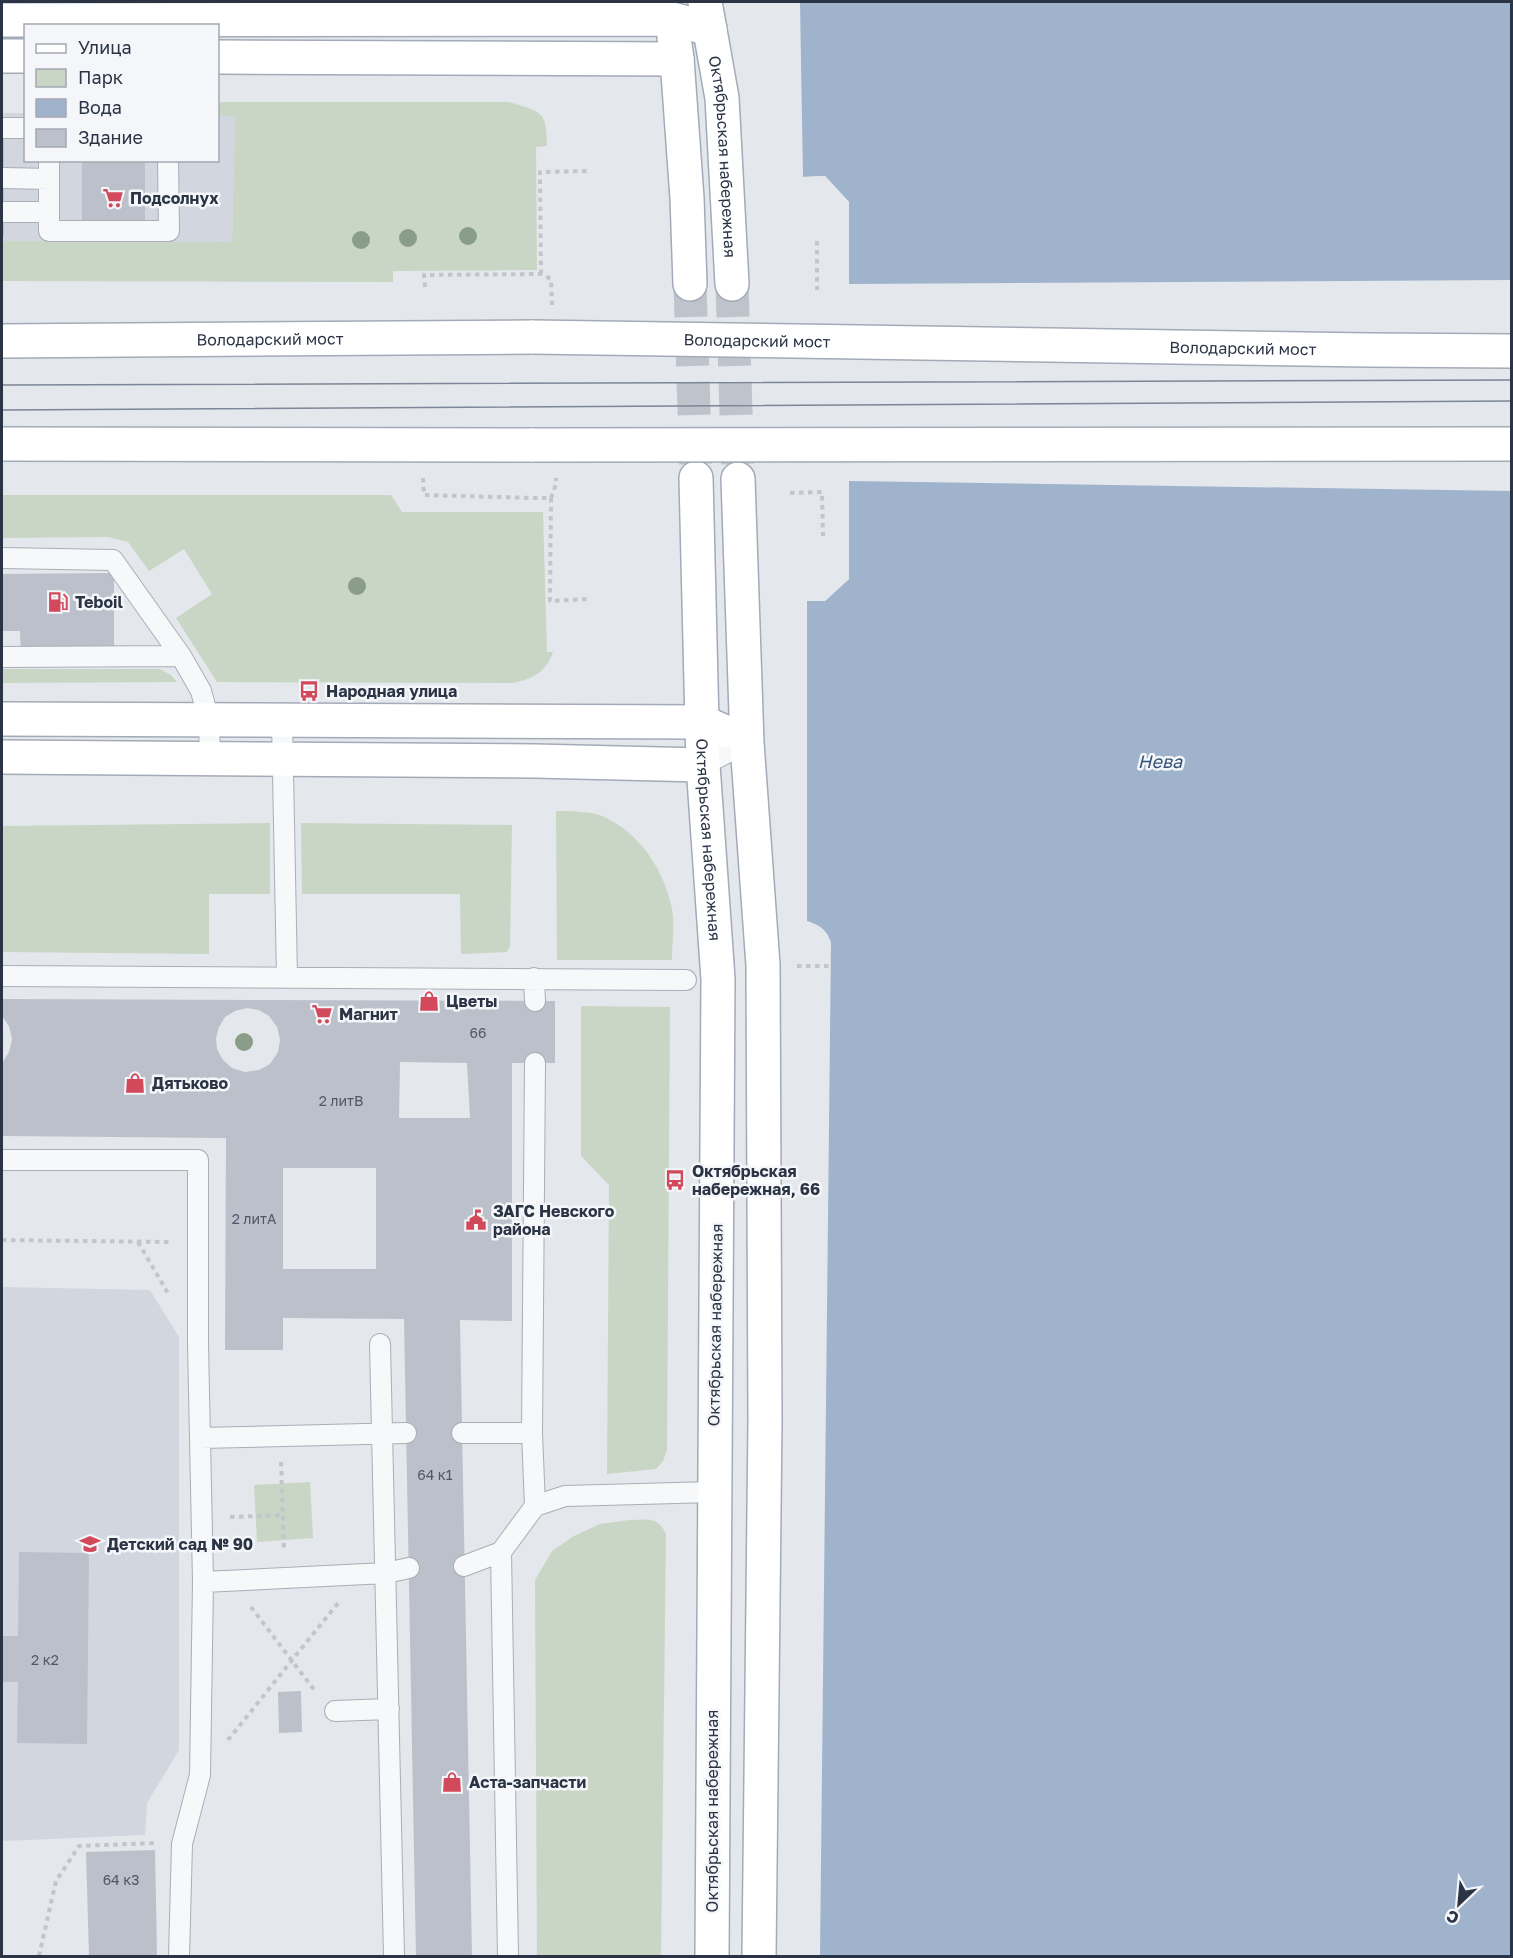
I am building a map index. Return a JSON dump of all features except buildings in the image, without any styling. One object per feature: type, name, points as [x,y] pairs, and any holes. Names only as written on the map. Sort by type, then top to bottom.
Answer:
[{"type":"main road","points":[[2,20],[670,10],[707,15]]},
{"type":"main road","points":[[670,10],[677,59],[687,198],[690,284]]},
{"type":"main road","name":"Октябрьская набережная","points":[[677,59],[707,15]]},
{"type":"main road","name":"Октябрьская набережная","points":[[707,15],[722,98],[732,284]]},
{"type":"main road","points":[[2,56],[24,56]]},
{"type":"main road","points":[[219,57],[677,59]]},
{"type":"main road","name":"Володарский мост","points":[[2,341],[533,337],[1512,351]]},
{"type":"main road","points":[[2,444],[1512,444]]},
{"type":"main road","name":"Октябрьская набережная","points":[[696,478],[703,765],[718,979],[713,1492],[712,1956]]},
{"type":"main road","points":[[738,479],[747,743],[763,976],[765,1421],[759,1956]]},
{"type":"main road","points":[[2,719],[703,722],[747,743]]},
{"type":"main road","points":[[2,757],[535,761],[703,765]]},
{"type":"lane","points":[[2,128],[24,128]]},
{"type":"lane","points":[[4,178],[49,170],[49,231],[169,231],[168,162]]},
{"type":"lane","points":[[4,212],[49,212]]},
{"type":"lane","points":[[2,558],[113,560],[181,656],[201,691],[209,720],[210,759]]},
{"type":"lane","points":[[2,657],[181,656]]},
{"type":"lane","points":[[282,721],[287,977]]},
{"type":"lane","points":[[703,765],[747,743]]},
{"type":"lane","points":[[2,976],[686,980]]},
{"type":"lane","points":[[534,978],[535,1001]]},
{"type":"lane","points":[[535,1063],[532,1433],[535,1506]]},
{"type":"lane","points":[[2,1160],[198,1160],[203,1582],[200,1775],[182,1844],[179,1956]]},
{"type":"lane","points":[[380,1344],[394,1956]]},
{"type":"lane","points":[[462,1433],[532,1433]]},
{"type":"lane","points":[[200,1438],[406,1434]]},
{"type":"lane","points":[[464,1566],[501,1552],[535,1506],[565,1496],[713,1492]]},
{"type":"lane","points":[[501,1552],[508,1956]]},
{"type":"lane","points":[[203,1582],[361,1575],[409,1568]]},
{"type":"lane","points":[[335,1711],[389,1709]]},
{"type":"path","points":[[541,273],[540,172],[589,171]]},
{"type":"path","points":[[817,241],[817,290]]},
{"type":"path","points":[[425,287],[424,275],[541,273],[550,279],[551,296]]},
{"type":"path","points":[[422,475],[424,495],[551,498]]},
{"type":"path","points":[[556,484],[551,498],[550,601],[589,600]]},
{"type":"path","points":[[790,493],[822,492],[823,536]]},
{"type":"path","points":[[802,966],[829,966]]},
{"type":"path","points":[[2,1240],[198,1244]]},
{"type":"path","points":[[280,1437],[285,1578]]},
{"type":"path","points":[[201,1517],[283,1515]]},
{"type":"path","points":[[200,1775],[361,1575]]},
{"type":"path","points":[[230,1580],[314,1690]]},
{"type":"path","points":[[39,1956],[56,1881],[79,1846],[154,1843]]},
{"type":"shaded area","points":[[2,113],[24,113],[24,162],[219,162],[219,115],[235,116],[232,242],[2,241]]},
{"type":"shaded area","name":"Детский сад № 90","points":[[2,1287],[150,1290],[179,1337],[179,1750],[147,1803],[145,1835],[2,1841]]},
{"type":"green space","points":[[219,102],[509,102],[535,111],[543,119],[547,134],[547,146],[536,147],[537,270],[393,271],[393,282],[2,281],[2,241],[232,242],[235,117],[219,115]]},
{"type":"green space","points":[[2,495],[391,495],[402,512],[543,512],[547,652],[553,652],[546,665],[537,674],[511,683],[217,682],[176,618],[212,594],[184,549],[149,571],[128,542],[108,537],[2,538]]},
{"type":"green space","points":[[2,669],[160,669],[171,675],[177,682],[2,683]]},
{"type":"green space","points":[[556,811],[585,812],[602,816],[627,832],[648,854],[663,880],[672,909],[672,960],[557,960]]},
{"type":"green space","points":[[270,823],[270,894],[209,894],[209,954],[2,952],[2,826]]},
{"type":"green space","points":[[301,823],[512,825],[510,946],[507,952],[461,954],[460,894],[302,894]]},
{"type":"green space","points":[[581,1006],[670,1007],[667,1450],[663,1461],[656,1469],[607,1474],[609,1185],[581,1156]]},
{"type":"green space","points":[[310,1482],[313,1538],[257,1542],[254,1485]]},
{"type":"green space","points":[[629,1520],[655,1521],[666,1534],[661,1956],[537,1956],[535,1580],[552,1551],[574,1536],[600,1524]]},
{"type":"water","name":"Нева","points":[[800,2],[1511,2],[1511,1956],[820,1956],[831,942],[822,928],[807,921],[807,601],[825,601],[849,579],[849,202],[825,176],[803,177]]},
{"type":"pier","points":[[825,176],[849,202],[849,284],[1511,280],[1511,491],[849,481],[849,579],[825,601],[807,601],[807,598],[824,598],[846,577],[846,203],[824,179],[803,180],[803,177]]},
{"type":"tunnel","points":[[690,284],[696,474]]},
{"type":"tunnel","points":[[732,284],[738,474]]},
{"type":"tram line","points":[[2,385],[1512,380]]},
{"type":"tram line","points":[[2,410],[1512,401]]},
{"type":"place","name":"Подсолнух","points":[[113,198]]},
{"type":"place","name":"Teboil","points":[[58,602]]},
{"type":"place","name":"Народная улица","points":[[309,691]]},
{"type":"place","name":"Цветы","points":[[429,1001]]},
{"type":"place","name":"Магнит","points":[[322,1014]]},
{"type":"place","name":"Дятьково","points":[[135,1083]]},
{"type":"place","name":"Октябрьская набережная, 66","points":[[675,1180]]},
{"type":"place","name":"ЗАГС Невского района","points":[[476,1220]]},
{"type":"place","name":"Детский сад № 90","points":[[90,1544]]},
{"type":"place","name":"Аста-запчасти","points":[[452,1782]]}]
